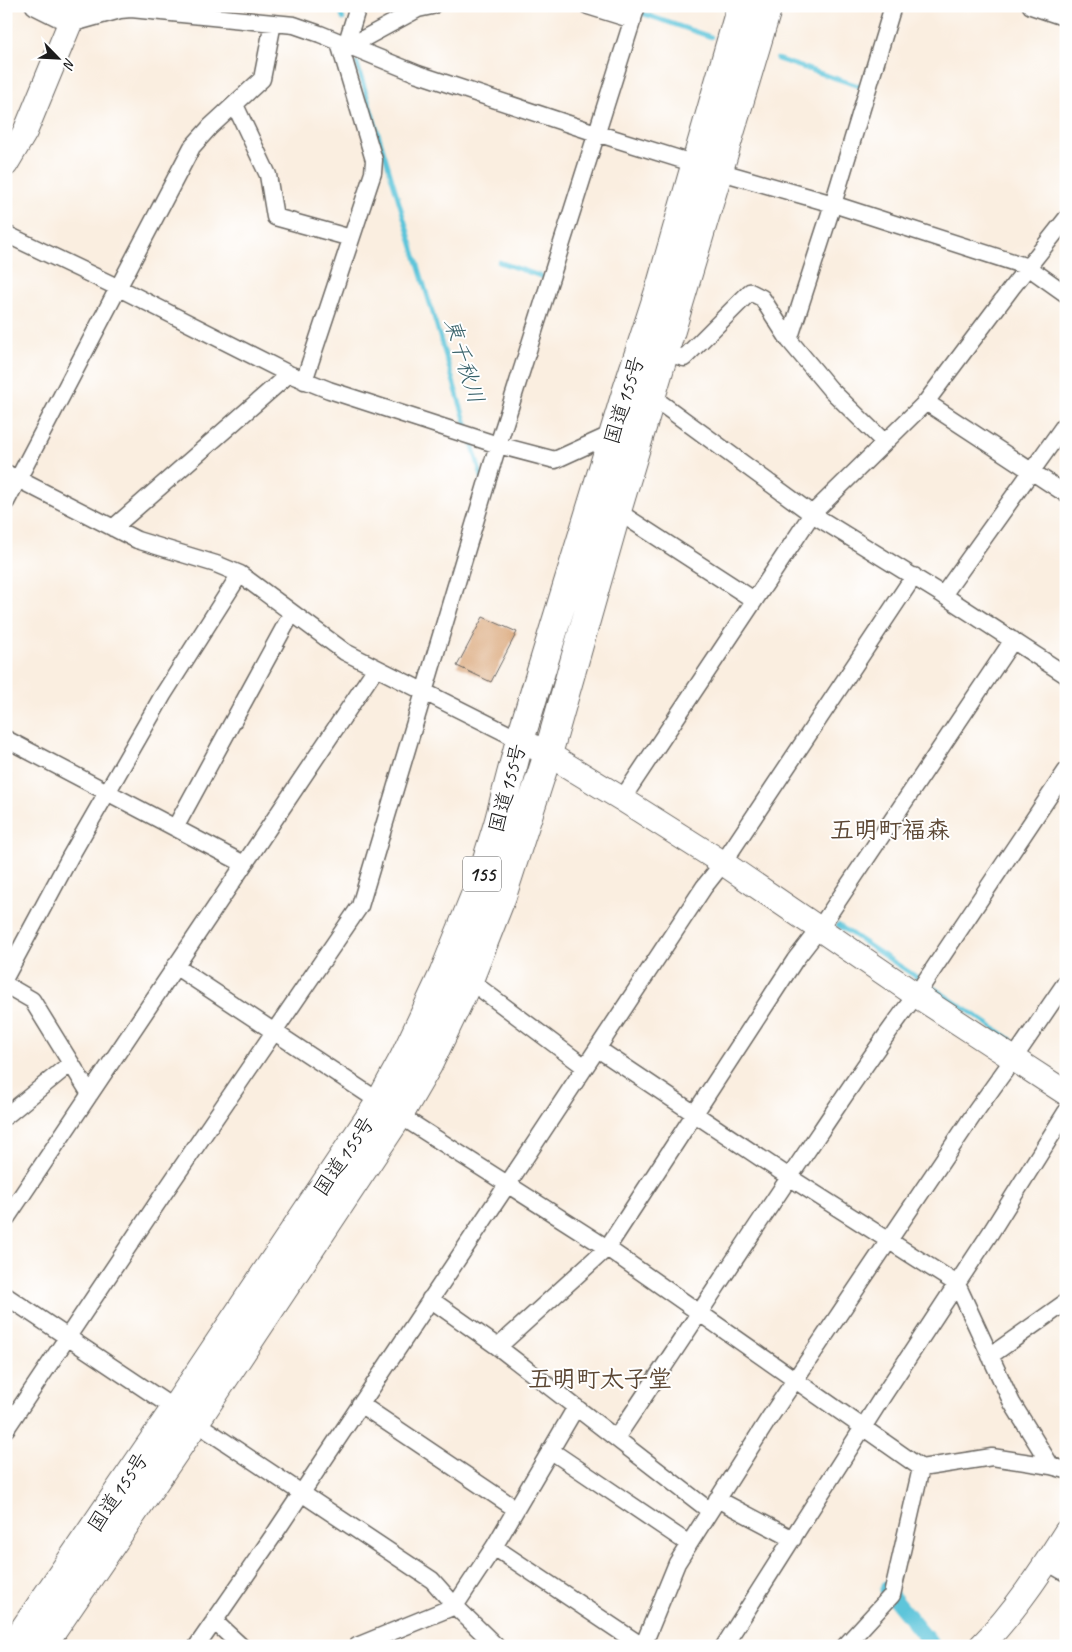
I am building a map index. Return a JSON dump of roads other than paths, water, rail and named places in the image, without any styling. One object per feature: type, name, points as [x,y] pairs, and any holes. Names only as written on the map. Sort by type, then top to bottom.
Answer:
[{"type":"highway","name":"国道155号","points":[[42,1646],[185,1415],[389,1109],[428,1064],[469,980],[502,896],[548,754],[664,352],[741,6]]},
{"type":"highway","name":"国道155号","points":[[389,1109],[404,1058],[443,975],[478,888],[498,824],[520,740],[660,288],[768,6]]},
{"type":"highway","name":"国道155号","points":[[13,1646],[185,1415]]},
{"type":"street","points":[[34,6],[73,15],[130,8],[294,25],[418,74],[596,133],[832,204],[1028,267],[1066,294]]},
{"type":"street","points":[[113,528],[296,377],[351,238],[372,173],[374,160],[345,45],[358,6]]},
{"type":"street","points":[[345,45],[418,9],[432,6]]},
{"type":"street","points":[[6,1429],[164,1192],[360,906],[498,445],[635,13],[588,6]]},
{"type":"street","points":[[789,340],[893,6]]},
{"type":"street","points":[[1031,6],[1066,18]]},
{"type":"street","points":[[6,164],[25,132],[73,15]]},
{"type":"street","points":[[6,502],[12,476],[119,288],[192,147],[210,127],[262,79],[273,23]]},
{"type":"street","points":[[235,105],[268,174],[275,217],[351,238]]},
{"type":"street","points":[[622,798],[812,514],[926,402],[1066,219]]},
{"type":"street","points":[[6,234],[119,288],[296,377],[498,445],[555,460],[614,433]]},
{"type":"street","points":[[664,352],[684,358],[750,292],[762,298],[789,340],[830,389],[884,442]]},
{"type":"street","points":[[651,396],[812,514],[943,594],[1066,676]]},
{"type":"street","points":[[926,402],[1066,494]]},
{"type":"street","points":[[943,594],[1066,423]]},
{"type":"street","points":[[12,476],[137,540],[216,564],[240,574],[344,652],[548,754],[622,798],[723,863],[916,995],[1066,1093]]},
{"type":"street","points":[[617,511],[754,600]]},
{"type":"street","points":[[6,976],[70,857],[162,695],[240,574]]},
{"type":"street","points":[[197,1646],[914,576]]},
{"type":"street","points":[[174,828],[292,613]]},
{"type":"street","points":[[498,1347],[607,1248],[795,960],[819,928],[1012,640]]},
{"type":"street","points":[[6,1219],[376,668]]},
{"type":"street","points":[[6,739],[244,864]]},
{"type":"street","points":[[616,1438],[789,1177],[892,1026],[916,995],[1066,771]]},
{"type":"street","points":[[175,966],[389,1109],[607,1248],[921,1468],[992,1457],[1058,1468]]},
{"type":"street","points":[[469,980],[585,1067]]},
{"type":"street","points":[[494,1547],[643,1646],[677,1563],[689,1544],[795,1380],[976,1111],[1066,982]]},
{"type":"street","points":[[6,985],[32,1000],[90,1094]]},
{"type":"street","points":[[598,1049],[888,1242],[957,1284],[1012,1403],[1058,1468]]},
{"type":"street","points":[[6,1116],[71,1063]]},
{"type":"street","points":[[724,1646],[991,1232],[1066,1112]]},
{"type":"street","points":[[6,1296],[432,1580],[455,1606],[496,1646]]},
{"type":"street","points":[[430,1299],[498,1347],[616,1438],[714,1505],[793,1539]]},
{"type":"street","points":[[990,1356],[1066,1302]]},
{"type":"street","points":[[360,1404],[516,1509]]},
{"type":"street","points":[[357,1646],[455,1606],[494,1547],[576,1407]]},
{"type":"street","points":[[550,1450],[689,1544]]},
{"type":"street","points":[[845,1646],[892,1595],[921,1468]]},
{"type":"street","points":[[981,1646],[1057,1568],[1066,1532]]},
{"type":"street","points":[[214,1621],[241,1646]]},
{"type":"waterway","name":"東千秋川","points":[[339,6],[343,19]]},
{"type":"waterway","points":[[644,14],[711,37]]},
{"type":"waterway","points":[[777,59],[862,87],[862,84]]},
{"type":"waterway","name":"東千秋川","points":[[357,63],[468,430]]},
{"type":"waterway","points":[[499,262],[546,278]]},
{"type":"waterway","name":"東千秋川","points":[[471,440],[482,478]]},
{"type":"waterway","points":[[838,925],[921,980]]},
{"type":"waterway","points":[[928,984],[1012,1040]]},
{"type":"waterway","points":[[888,1587],[887,1590],[933,1646]]},
{"type":"district","name":"五明町福森","points":[[890,830]]},
{"type":"district","name":"五明町太子堂","points":[[600,1379]]}]
